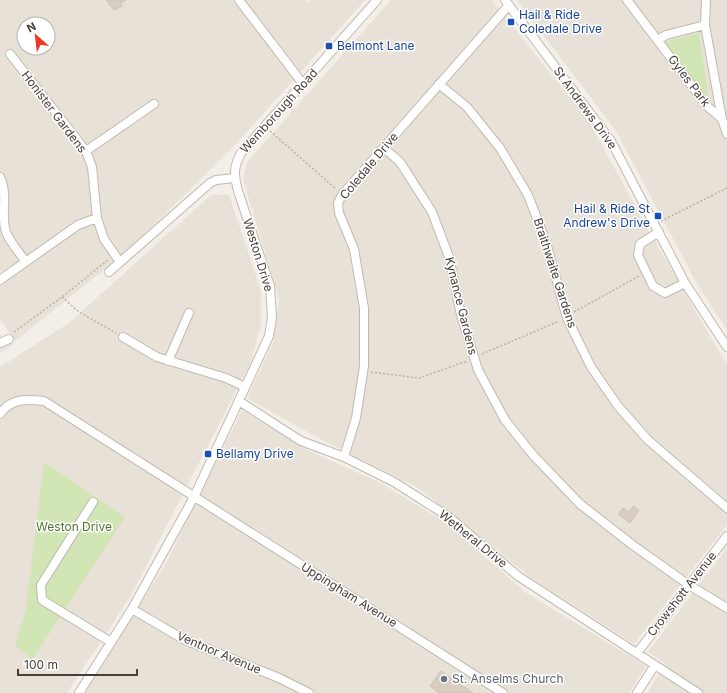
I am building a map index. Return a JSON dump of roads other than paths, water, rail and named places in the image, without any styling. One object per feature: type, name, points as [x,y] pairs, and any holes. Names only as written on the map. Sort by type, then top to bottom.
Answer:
[{"type":"street","points":[[239,0],[303,84]]},
{"type":"street","name":"Wemborough Road","points":[[234,178],[234,164],[241,153],[266,127],[377,0]]},
{"type":"street","name":"Gyles Park","points":[[627,0],[708,107],[722,119]]},
{"type":"street","points":[[706,0],[705,25],[722,119],[727,134]]},
{"type":"street","name":"Coledale Drive","points":[[344,457],[356,418],[363,372],[364,308],[354,250],[339,213],[338,203],[342,195],[439,84],[507,3]]},
{"type":"street","name":"St Andrews Drive","points":[[507,3],[611,141],[685,283],[727,347]]},
{"type":"street","points":[[658,40],[666,35],[705,25]]},
{"type":"street","name":"Honister Gardens","points":[[10,54],[86,151],[92,167],[97,218],[104,239],[120,262]]},
{"type":"street","name":"Braithwaite Gardens","points":[[439,84],[467,107],[500,148],[528,195],[546,242],[567,318],[591,367],[618,406],[648,440],[727,508]]},
{"type":"street","points":[[86,151],[154,104]]},
{"type":"street","name":"Kynance Gardens","points":[[384,148],[400,162],[432,212],[449,257],[461,315],[478,370],[505,420],[533,456],[580,504],[634,546],[689,585],[727,608]]},
{"type":"street","points":[[0,177],[5,187],[4,215],[6,232],[25,261]]},
{"type":"street","points":[[109,272],[210,183],[216,180],[234,178]]},
{"type":"street","name":"Weston Drive","points":[[79,693],[132,608],[194,497],[269,336],[272,318],[270,286],[234,178]]},
{"type":"street","points":[[0,280],[78,224],[97,218]]},
{"type":"street","points":[[659,232],[640,244],[638,255],[646,273],[653,286],[665,293],[685,283]]},
{"type":"street","points":[[168,361],[189,313]]},
{"type":"street","points":[[123,337],[157,357],[226,378],[246,387]]},
{"type":"street","points":[[0,414],[5,406],[23,398],[44,401],[194,497]]},
{"type":"street","name":"Wetheral Drive","points":[[239,401],[301,441],[344,457],[394,482],[449,517],[518,576],[698,693]]},
{"type":"street","name":"Uppingham Avenue","points":[[194,497],[501,692]]},
{"type":"street","points":[[93,502],[41,585],[42,600],[111,642]]},
{"type":"street","name":"Crowshott Avenue","points":[[637,653],[727,536]]},
{"type":"street","name":"Ventnor Avenue","points":[[132,608],[183,639],[280,678],[309,693]]},
{"type":"street","points":[[637,693],[655,665]]},
{"type":"place","name":"Hail & Ride Coledale Drive","points":[[511,22]]},
{"type":"place","name":"Belmont Lane","points":[[329,46]]},
{"type":"place","name":"Hail & Ride St Andrew's Drive","points":[[658,216]]},
{"type":"place","name":"Bellamy Drive","points":[[208,454]]},
{"type":"place","name":"St. Anselms Church","points":[[444,679]]}]
